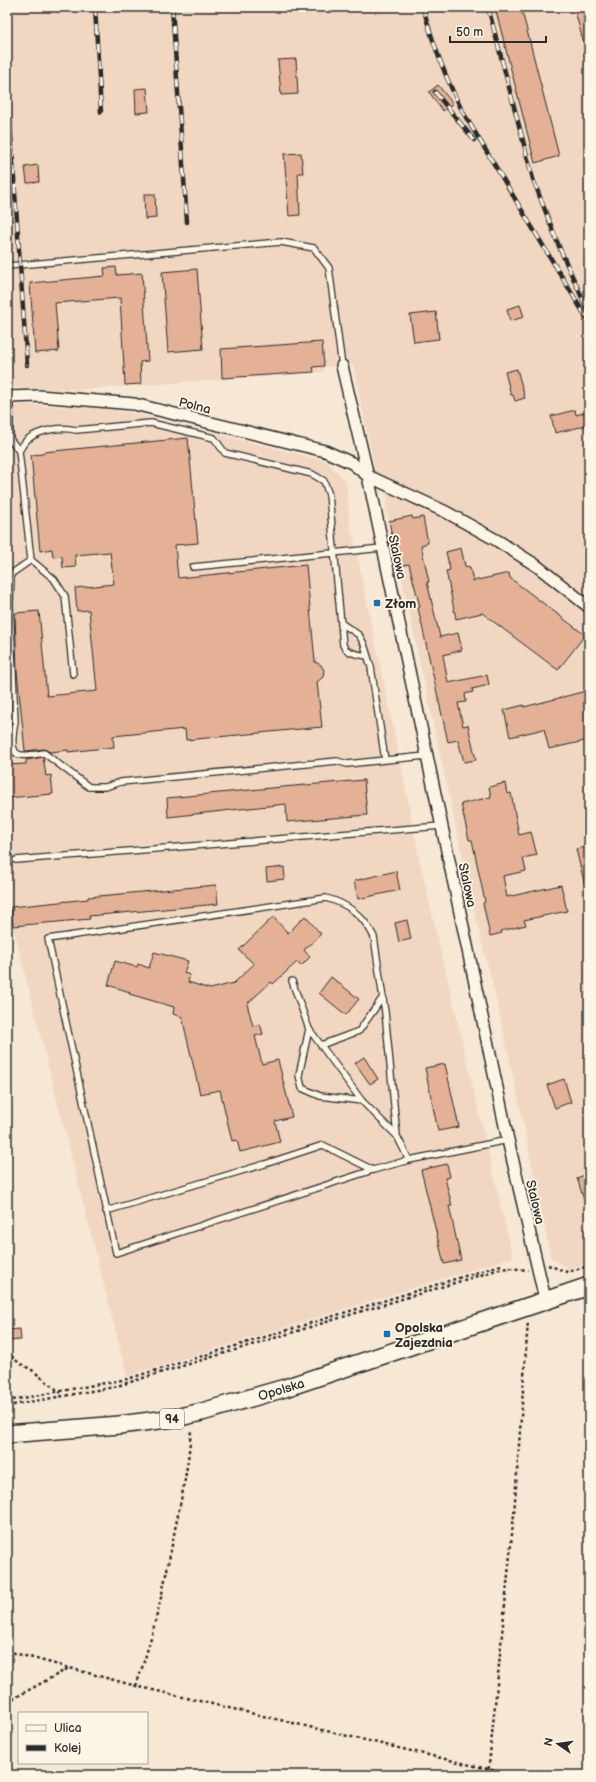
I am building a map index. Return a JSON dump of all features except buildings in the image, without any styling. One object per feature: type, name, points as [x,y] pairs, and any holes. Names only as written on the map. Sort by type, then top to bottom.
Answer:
[{"type":"main road","name":"94","points":[[537,1302],[589,1286]]},
{"type":"main road","name":"Opolska","points":[[7,1434],[119,1425],[189,1416],[285,1388],[537,1302]]},
{"type":"street","name":"Stalowa","points":[[342,366],[368,476],[508,1140],[537,1302]]},
{"type":"street","name":"Polna","points":[[8,397],[39,396],[134,404],[325,451],[352,463],[368,476],[440,509],[498,540],[542,570],[589,607]]},
{"type":"lane","points":[[7,266],[281,242],[314,248],[329,268],[342,366]]},
{"type":"lane","points":[[8,397],[10,439],[19,451],[32,560],[54,579],[65,596],[73,674]]},
{"type":"lane","points":[[19,451],[27,439],[41,432],[70,428],[76,430],[151,423],[209,437],[218,443],[225,453],[312,474],[324,481],[329,495],[333,553],[343,645],[345,649],[367,656]]},
{"type":"lane","points":[[193,567],[382,548]]},
{"type":"lane","points":[[32,560],[11,574],[10,605],[15,721],[13,736],[15,751],[20,756],[44,753],[89,787],[105,787],[121,782],[337,761],[347,764],[426,756]]},
{"type":"lane","points":[[341,625],[359,635],[364,644],[371,666],[385,760]]},
{"type":"lane","points":[[16,860],[441,826]]},
{"type":"lane","points":[[397,1136],[393,1080],[374,937],[368,926],[350,908],[326,898],[48,939],[116,1254],[373,1170],[408,1160],[508,1140]]},
{"type":"lane","points":[[292,980],[308,1029],[362,1101],[397,1136],[408,1160]]},
{"type":"lane","points":[[321,1045],[359,1031],[383,996]]},
{"type":"lane","points":[[308,1029],[299,1075],[302,1088],[320,1096],[362,1101]]},
{"type":"lane","points":[[106,1210],[265,1164],[323,1145],[373,1170]]},
{"type":"path","points":[[7,1401],[127,1379],[501,1265]]},
{"type":"path","points":[[548,1266],[550,1265],[567,1272],[589,1266]]},
{"type":"path","points":[[7,1406],[114,1387],[500,1269],[509,1268],[525,1271]]},
{"type":"path","points":[[488,1775],[537,1302]]},
{"type":"path","points":[[7,1352],[19,1363],[32,1370],[64,1396]]},
{"type":"path","points":[[136,1686],[150,1645],[186,1475],[191,1430],[189,1416]]},
{"type":"path","points":[[7,1651],[136,1686],[513,1775]]},
{"type":"path","points":[[7,1702],[69,1668]]},
{"type":"shaded area","points":[[7,7],[589,7],[589,1262],[569,1269],[551,1258],[496,998],[477,923],[386,508],[388,498],[376,474],[353,365],[324,367],[324,372],[76,390],[7,387]]},
{"type":"shaded area","points":[[7,404],[123,411],[326,461],[346,481],[351,534],[353,535],[421,867],[513,1257],[127,1376],[7,903]]},
{"type":"railway","points":[[95,7],[101,112]]},
{"type":"railway","points":[[172,7],[187,222]]},
{"type":"railway","points":[[423,7],[440,62],[464,114],[589,322]]},
{"type":"railway","points":[[488,7],[533,179],[560,249],[589,313]]},
{"type":"railway","points":[[7,77],[27,365]]},
{"type":"railway","points":[[435,92],[474,140]]},
{"type":"place","name":"Złom","points":[[377,603]]},
{"type":"place","name":"Opolska Zajezdnia","points":[[387,1334]]}]
